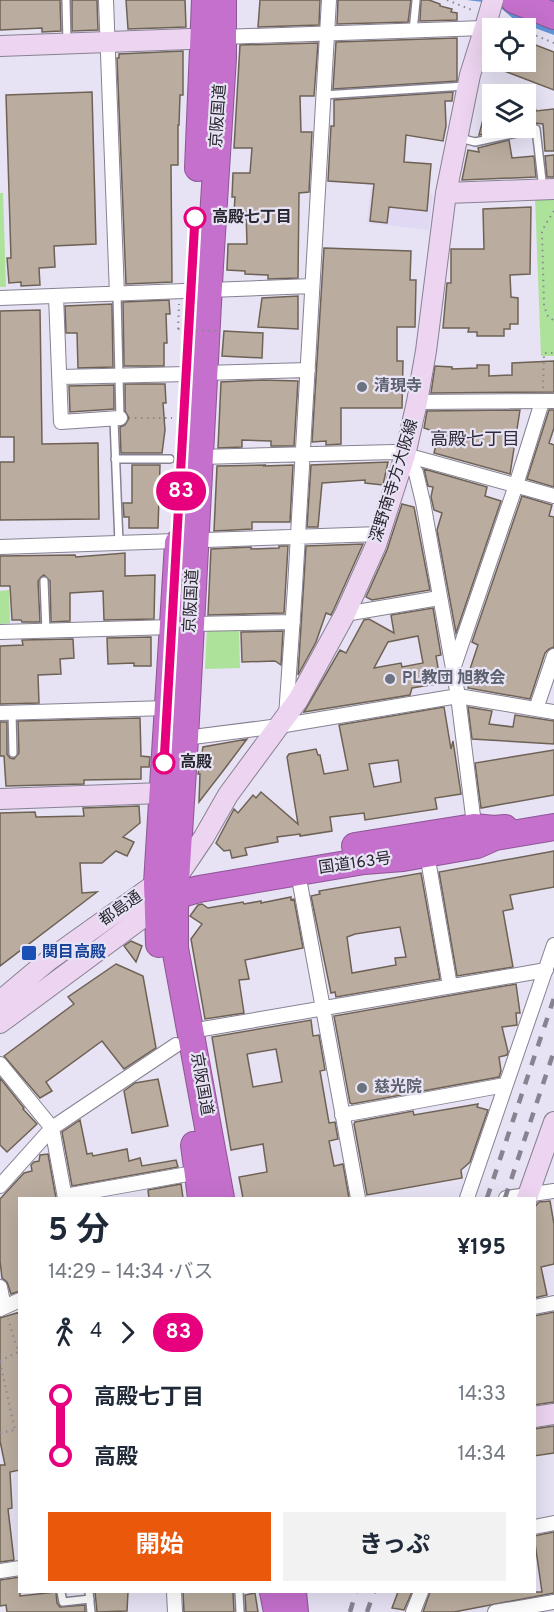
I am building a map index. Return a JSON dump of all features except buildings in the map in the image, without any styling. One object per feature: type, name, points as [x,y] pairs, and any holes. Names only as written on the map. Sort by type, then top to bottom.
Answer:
[{"type":"highway","name":"京阪国道","points":[[206,0],[213,38]]},
{"type":"highway","name":"京阪国道","points":[[187,542],[199,457],[193,295],[213,38],[222,0]]},
{"type":"highway","points":[[514,0],[554,16]]},
{"type":"highway","name":"京阪国道","points":[[195,374],[182,625],[185,738],[160,951],[221,1197]]},
{"type":"highway","name":"京阪国道","points":[[167,891],[162,793],[167,708],[182,625]]},
{"type":"highway","points":[[554,810],[492,820],[475,836],[496,846],[554,837]]},
{"type":"highway","name":"国道163号","points":[[167,891],[199,889],[364,861],[428,854],[494,830],[554,820]]},
{"type":"highway","name":"国道163号","points":[[167,891],[475,836],[495,837],[554,827]]},
{"type":"highway","name":"京阪国道","points":[[183,1038],[201,1197]]},
{"type":"highway","points":[[273,1593],[277,1612]]},
{"type":"highway","points":[[293,1593],[295,1612]]},
{"type":"street","points":[[106,0],[117,295]]},
{"type":"street","points":[[282,721],[298,538],[329,0]]},
{"type":"street","name":"深野南寺方大阪線","points":[[487,18],[493,0]]},
{"type":"street","points":[[0,46],[413,31],[482,26]]},
{"type":"street","name":"深野南寺方大阪線","points":[[167,891],[204,837],[228,795],[298,700],[345,614],[380,534],[405,455],[417,402],[446,193],[468,86],[482,37]]},
{"type":"street","points":[[446,193],[548,189]]},
{"type":"street","points":[[0,298],[193,295],[312,286]]},
{"type":"street","points":[[56,296],[61,422],[117,419]]},
{"type":"street","points":[[60,377],[308,370]]},
{"type":"street","points":[[417,402],[546,399],[453,668]]},
{"type":"street","points":[[199,457],[395,452],[554,496]]},
{"type":"street","points":[[405,455],[416,473],[453,668],[475,836]]},
{"type":"street","points":[[0,547],[380,534]]},
{"type":"street","points":[[345,614],[439,598]]},
{"type":"street","points":[[0,632],[292,622]]},
{"type":"street","points":[[536,710],[554,657]]},
{"type":"street","points":[[185,738],[282,721],[458,696],[554,712]]},
{"type":"street","points":[[6,712],[167,708]]},
{"type":"street","points":[[0,799],[162,793]]},
{"type":"street","points":[[428,854],[450,986]]},
{"type":"street","points":[[298,873],[358,1197]]},
{"type":"street","name":"都島通","points":[[0,1001],[49,960],[167,891]]},
{"type":"street","name":"都島通","points":[[0,1023],[167,891]]},
{"type":"street","points":[[467,1197],[554,945]]},
{"type":"street","points":[[0,1186],[52,1128],[183,1038],[322,1008],[546,970]]},
{"type":"street","points":[[0,1064],[52,1128],[65,1197],[199,1172]]},
{"type":"street","points":[[342,1115],[505,1085]]},
{"type":"street","points":[[527,1197],[554,1122]]},
{"type":"street","points":[[527,1197],[554,1191]]},
{"type":"street","points":[[0,1287],[2,1308],[18,1301]]},
{"type":"street","points":[[536,1307],[554,1303]]},
{"type":"street","points":[[536,1417],[554,1414]]},
{"type":"street","points":[[536,1527],[554,1523]]},
{"type":"street","points":[[0,1571],[18,1568]]},
{"type":"street","points":[[174,1593],[175,1612]]},
{"type":"street","points":[[413,1612],[421,1593]]},
{"type":"street","points":[[495,1612],[554,1602]]},
{"type":"lane","points":[[66,0],[67,44]]},
{"type":"lane","points":[[413,31],[416,1]]},
{"type":"lane","points":[[323,95],[468,86]]},
{"type":"lane","points":[[458,137],[474,142],[536,129],[548,189]]},
{"type":"lane","points":[[117,295],[118,377],[115,459],[119,543]]},
{"type":"lane","points":[[115,459],[170,459]]},
{"type":"lane","points":[[44,581],[46,631]]},
{"type":"lane","points":[[6,712],[13,753]]},
{"type":"lane","points":[[61,1593],[63,1602],[89,1595],[91,1612]]},
{"type":"lane","points":[[239,1593],[240,1612]]},
{"type":"path","points":[[536,36],[554,43]]},
{"type":"path","points":[[554,211],[542,232],[544,305],[548,315],[554,321]]},
{"type":"path","points":[[193,295],[177,329],[218,331]]},
{"type":"path","points":[[546,399],[544,353],[554,352]]},
{"type":"path","points":[[117,419],[172,418]]},
{"type":"path","points":[[2,1308],[18,1352],[0,1362],[15,1430]]},
{"type":"path","points":[[0,1433],[18,1429]]},
{"type":"shaded area","points":[[371,187],[433,194],[429,230],[367,223]]},
{"type":"green space","points":[[0,193],[3,193],[6,287],[0,287]]},
{"type":"green space","points":[[554,195],[554,356],[541,356],[535,196]]},
{"type":"green space","points":[[9,590],[10,623],[0,624],[0,591]]},
{"type":"green space","points":[[207,628],[239,628],[240,668],[205,669]]},
{"type":"water","points":[[467,0],[554,0],[554,35],[536,28],[536,18],[512,18],[502,9],[483,2]]},
{"type":"railway","points":[[487,1197],[554,998]]},
{"type":"railway","points":[[505,1197],[554,1051]]},
{"type":"railway","points":[[350,1612],[356,1593]]},
{"type":"railway","points":[[367,1612],[374,1593]]},
{"type":"bus line","name":"83","points":[[164,763],[195,218]]},
{"type":"place","name":"高殿七丁目","points":[[195,218]]},
{"type":"place","name":"清現寺","points":[[362,387]]},
{"type":"place","name":"PL教団 旭教会","points":[[390,679]]},
{"type":"place","name":"高殿","points":[[164,763]]},
{"type":"place","name":"関目高殿","points":[[29,953]]},
{"type":"place","name":"慈光院","points":[[362,1088]]},
{"type":"district","name":"高殿七丁目","points":[[475,440]]}]
